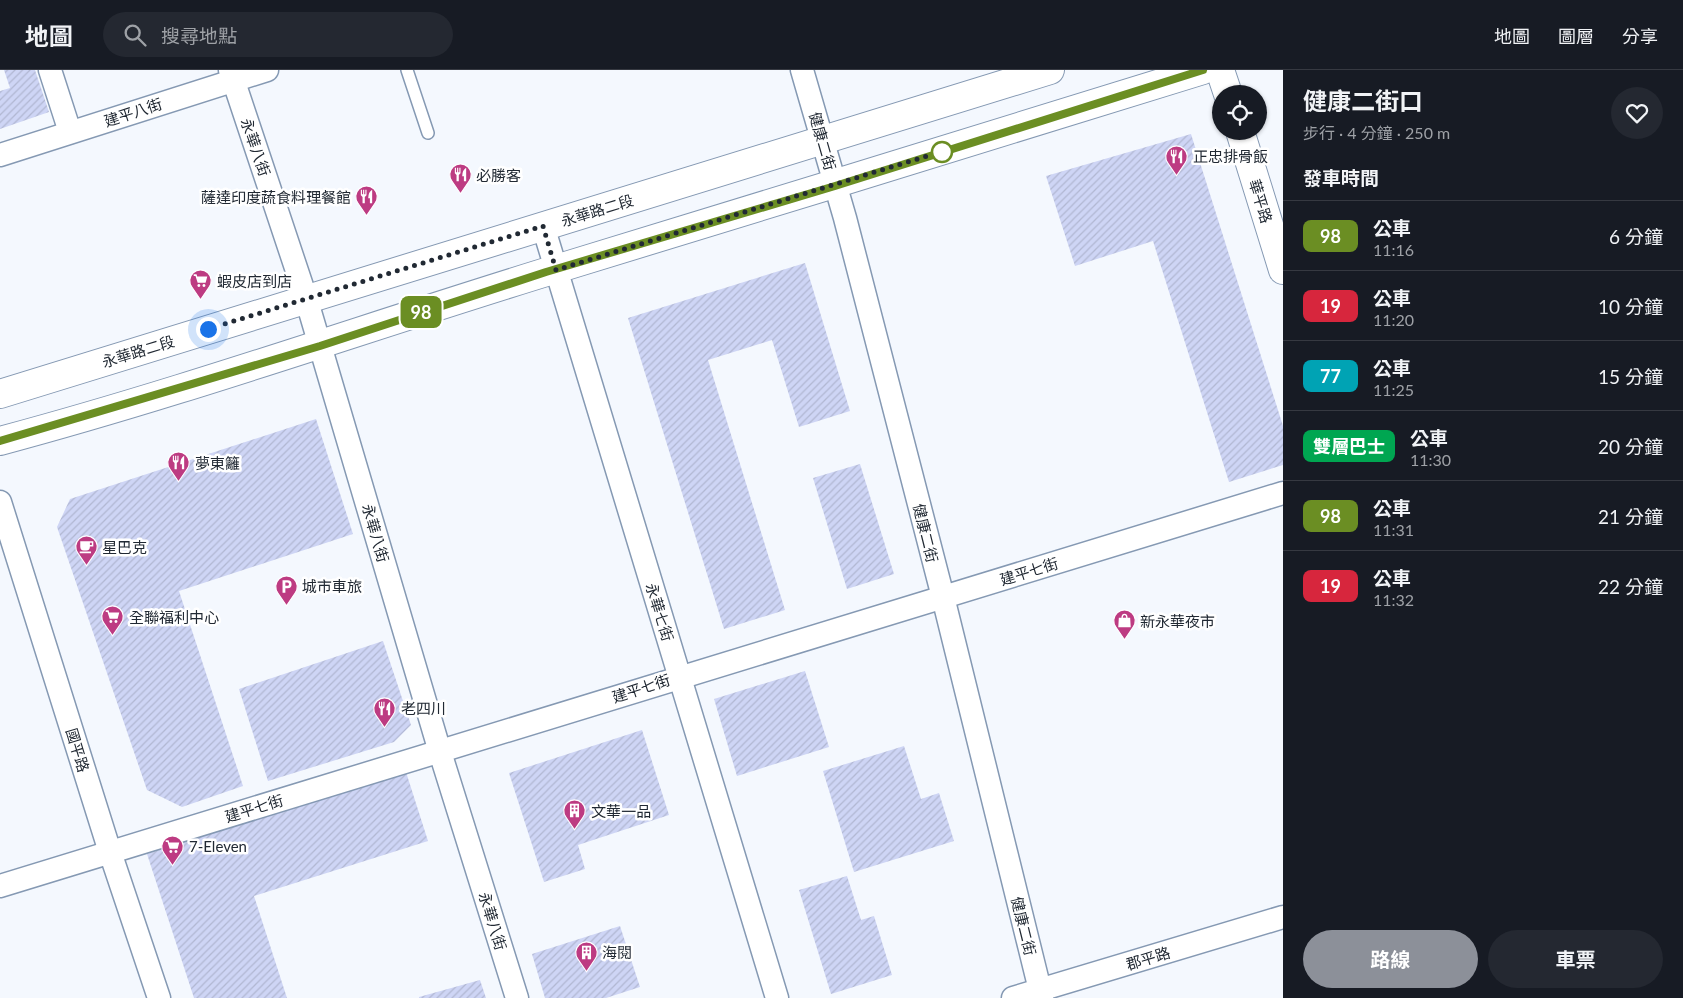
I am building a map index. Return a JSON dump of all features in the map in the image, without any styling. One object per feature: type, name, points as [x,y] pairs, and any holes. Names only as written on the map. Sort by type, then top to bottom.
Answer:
[{"type":"street","points":[[50,70],[70,132]]},
{"type":"street","name":"建平八街","points":[[0,155],[232,75],[267,70]]},
{"type":"street","name":"健康二街","points":[[802,70],[835,186],[943,598],[1041,994]]},
{"type":"street","name":"永華路二段","points":[[0,394],[306,298],[823,142],[1050,70]]},
{"type":"street","points":[[0,441],[320,346],[556,270],[835,186],[1203,70]]},
{"type":"street","points":[[1220,70],[1225,85]]},
{"type":"street","name":"永華八街","points":[[232,75],[306,298],[440,752],[517,998]]},
{"type":"street","name":"華平路","points":[[1243,140],[1283,270]]},
{"type":"street","name":"永華七街","points":[[543,226],[777,998]]},
{"type":"street","name":"建平七街","points":[[0,886],[440,752],[679,676],[943,598],[1283,493]]},
{"type":"street","name":"國平路","points":[[0,502],[110,852],[159,998]]},
{"type":"street","name":"郡平路","points":[[1013,998],[1041,994],[1283,917]]},
{"type":"lane","points":[[407,70],[428,133]]},
{"type":"building","points":[[4,70],[35,70],[49,112],[0,129],[0,91],[10,88]]},
{"type":"building","points":[[1191,134],[1283,426],[1283,465],[1229,482],[1153,241],[1075,266],[1046,176]]},
{"type":"building","points":[[805,263],[850,411],[799,427],[772,340],[708,360],[785,610],[724,629],[628,318]]},
{"type":"building","points":[[316,419],[353,534],[179,591],[243,786],[182,807],[147,790],[57,527],[70,499]]},
{"type":"building","points":[[860,464],[894,574],[847,589],[813,478]]},
{"type":"building","points":[[383,641],[411,725],[394,742],[268,781],[239,689]]},
{"type":"building","points":[[805,671],[829,747],[737,776],[714,699]]},
{"type":"building","name":"文華一品","points":[[642,730],[669,815],[578,845],[585,869],[544,882],[509,773]]},
{"type":"building","points":[[904,746],[921,799],[939,793],[954,841],[854,872],[823,771]]},
{"type":"building","points":[[406,772],[428,841],[254,896],[287,998],[194,998],[147,854]]},
{"type":"building","points":[[847,876],[861,920],[874,916],[892,975],[831,994],[799,890]]},
{"type":"building","name":"海閱","points":[[620,926],[640,987],[606,998],[545,998],[532,954]]},
{"type":"building","points":[[480,980],[486,998],[419,998],[419,997]]},
{"type":"bus line","name":"98","points":[[0,441],[320,346],[546,272],[835,186],[1203,70]]},
{"type":"place","name":"正忠排骨飯","points":[[1177,175]]},
{"type":"place","name":"必勝客","points":[[460,194]]},
{"type":"place","name":"薩達印度蔬食料理餐館","points":[[367,216]]},
{"type":"place","name":"蝦皮店到店","points":[[201,300]]},
{"type":"place","name":"夢東籬","points":[[179,482]]},
{"type":"place","name":"星巴克","points":[[86,566]]},
{"type":"place","name":"城市車旅","points":[[286,605]]},
{"type":"place","name":"全聯福利中心","points":[[113,636]]},
{"type":"place","name":"新永華夜市","points":[[1124,640]]},
{"type":"place","name":"老四川","points":[[385,727]]},
{"type":"place","name":"文華一品","points":[[575,830]]},
{"type":"place","name":"7-Eleven","points":[[173,865]]},
{"type":"place","name":"海閱","points":[[586,971]]},
{"type":"route","points":[[208,329],[543,226],[556,270],[835,186],[950,149],[942,152]]}]
